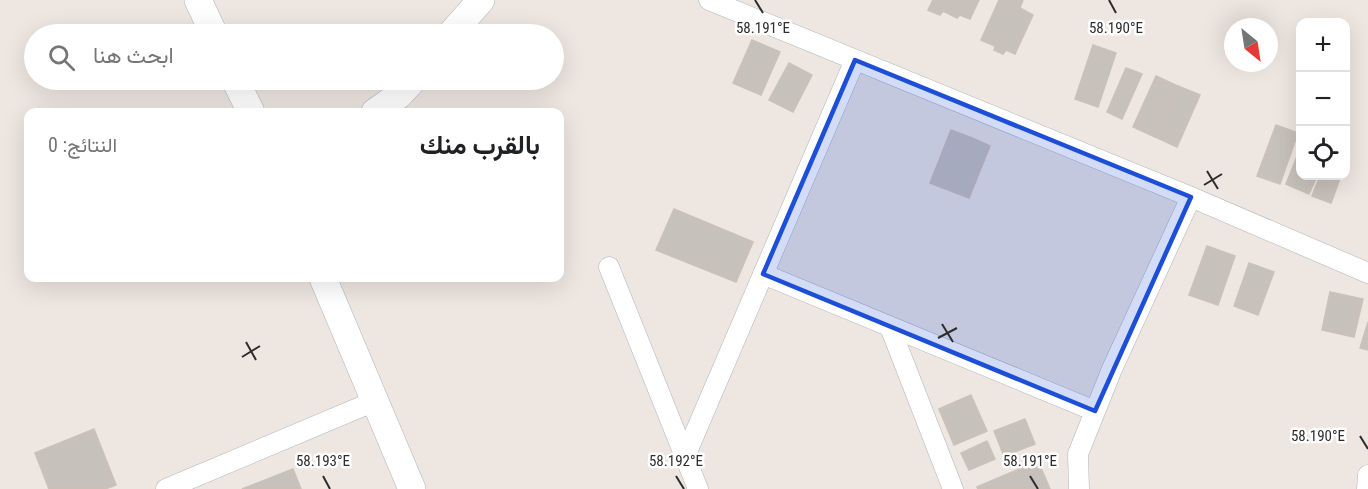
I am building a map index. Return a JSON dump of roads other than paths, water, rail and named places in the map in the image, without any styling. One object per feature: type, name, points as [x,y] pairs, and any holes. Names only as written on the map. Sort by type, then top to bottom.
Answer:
[{"type":"street","points":[[198,0],[209,24]]},
{"type":"street","points":[[460,24],[481,0]]},
{"type":"street","points":[[709,0],[1191,197],[1368,273]]},
{"type":"street","points":[[686,454],[855,60]]},
{"type":"street","points":[[241,90],[249,108]]},
{"type":"street","points":[[381,108],[404,90]]},
{"type":"street","points":[[1079,489],[1078,454],[1112,369],[1191,197]]},
{"type":"street","points":[[609,267],[686,454],[698,489]]},
{"type":"street","points":[[763,274],[1095,411]]},
{"type":"street","points":[[325,282],[412,489]]},
{"type":"street","points":[[890,327],[953,489]]},
{"type":"street","points":[[166,489],[375,401]]},
{"type":"street","points":[[1367,489],[1368,475]]}]
